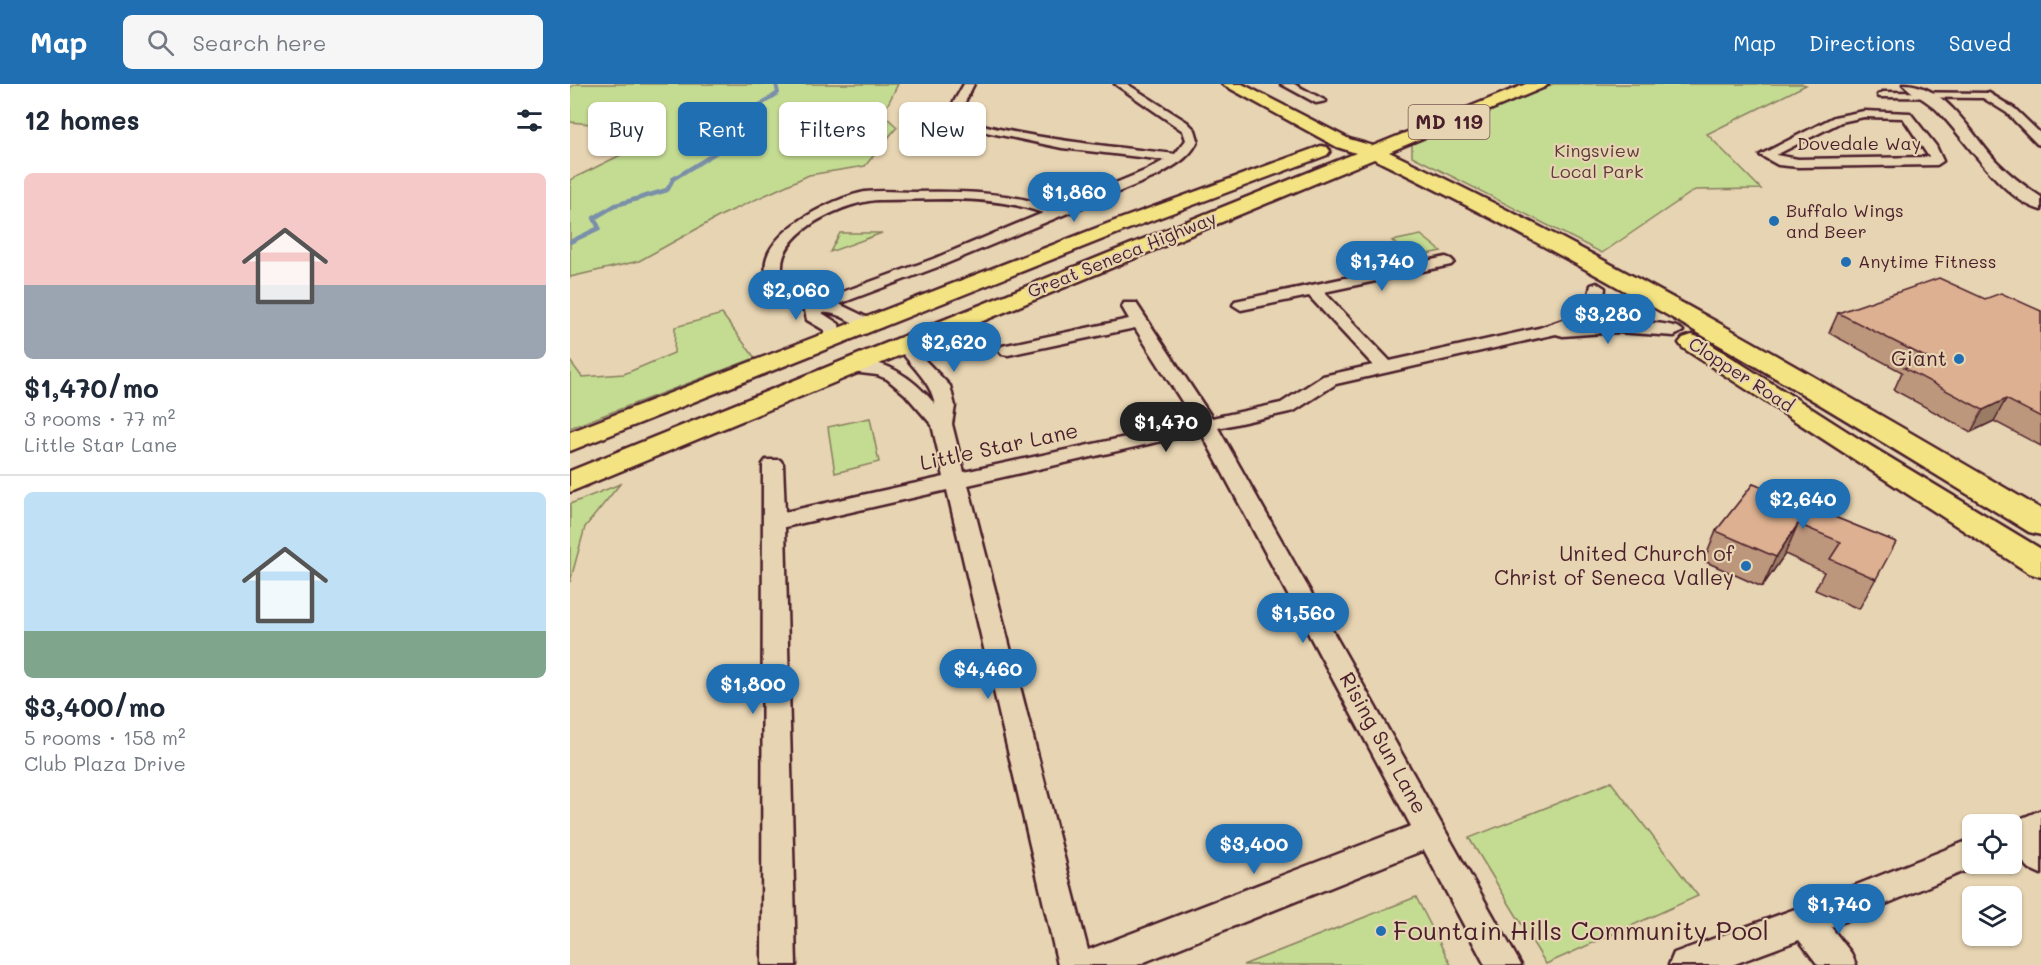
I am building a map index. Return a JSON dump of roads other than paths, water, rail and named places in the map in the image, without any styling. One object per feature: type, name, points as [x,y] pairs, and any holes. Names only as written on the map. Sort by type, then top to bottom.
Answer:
[{"type":"main road","name":"Clopper Road","points":[[1230,84],[1489,207],[1807,383],[2041,524]]},
{"type":"main road","name":"Great Seneca Highway","points":[[570,442],[1119,226],[1363,147],[1540,84]]},
{"type":"main road","name":"Clopper Road","points":[[1363,147],[1597,288],[1674,331],[2041,565]]},
{"type":"main road","name":"Great Seneca Highway","points":[[570,482],[849,367],[1363,147]]},
{"type":"street","points":[[969,84],[953,114],[959,121],[971,126],[1082,147],[1178,158]]},
{"type":"street","points":[[814,308],[1056,213],[1166,166],[1188,149],[1192,140],[1189,130],[1172,116],[1120,84]]},
{"type":"street","points":[[1286,84],[1320,101]]},
{"type":"street","points":[[1910,84],[1928,94],[1954,120],[1985,158],[2038,201]]},
{"type":"street","name":"Dovedale Way","points":[[1870,87],[1906,115],[1930,146],[1937,161],[1798,163],[1782,162],[1766,155],[1819,127],[1849,116],[1906,115]]},
{"type":"street","points":[[1883,95],[1985,95],[2011,111],[2041,141]]},
{"type":"street","points":[[2024,125],[2041,126]]},
{"type":"street","points":[[876,323],[854,320],[834,308],[814,308],[798,300],[774,278],[776,251],[801,227],[850,200],[864,196],[995,197],[1056,213]]},
{"type":"street","points":[[1241,305],[1446,262]]},
{"type":"street","name":"Little Star Lane","points":[[773,522],[1287,407],[1307,397],[1316,387],[1330,380],[1544,332],[1580,320],[1595,306],[1597,288]]},
{"type":"street","points":[[1312,289],[1385,367]]},
{"type":"street","points":[[814,308],[813,316],[833,328],[832,338],[820,345]]},
{"type":"street","name":"Rising Sun Lane","points":[[1008,350],[1134,314],[1206,424],[1504,965]]},
{"type":"street","name":"Little Star Lane","points":[[1544,332],[1617,327],[1674,331]]},
{"type":"street","points":[[904,343],[914,359],[941,386],[945,406],[942,424]]},
{"type":"street","points":[[849,367],[887,370],[910,386],[942,424],[958,480],[1075,965]]},
{"type":"street","points":[[772,464],[779,965]]},
{"type":"street","points":[[1094,965],[1432,832]]},
{"type":"street","points":[[2023,832],[2041,858]]},
{"type":"street","points":[[1686,965],[1806,921],[1962,857]]},
{"type":"street","points":[[1806,921],[1839,965]]},
{"type":"waterway","points":[[669,187],[673,179],[753,130],[735,122],[778,93],[776,84]]},
{"type":"waterway","points":[[570,242],[599,228],[594,218],[616,205],[667,190],[669,187]]},
{"type":"place","name":"Buffalo Wings and Beer","points":[[1774,221]]},
{"type":"place","name":"Anytime Fitness","points":[[1846,262]]},
{"type":"place","name":"Giant","points":[[1959,359]]},
{"type":"place","name":"United Church of Christ of Seneca Valley","points":[[1746,566]]},
{"type":"place","name":"Fountain Hills Community Pool","points":[[1381,931]]},
{"type":"park label","name":"Kingsview Local Park","points":[[1597,161]]}]
